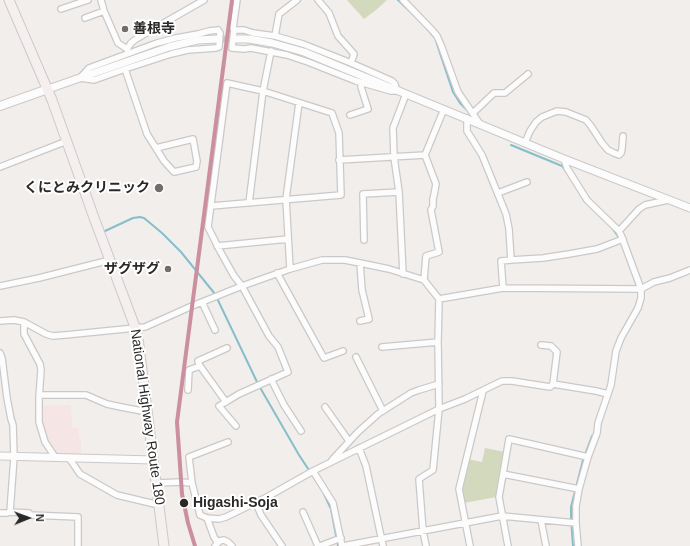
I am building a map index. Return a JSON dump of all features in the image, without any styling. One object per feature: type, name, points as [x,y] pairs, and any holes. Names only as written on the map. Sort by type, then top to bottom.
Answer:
[{"type":"highway","name":"National Highway Route 180","points":[[9,0],[48,89],[135,327],[138,338],[164,546]]},
{"type":"main road","points":[[0,106],[48,89]]},
{"type":"street","points":[[61,9],[88,0]]},
{"type":"street","points":[[101,0],[104,11],[118,43],[128,51]]},
{"type":"street","points":[[128,51],[131,43],[136,39],[204,0]]},
{"type":"street","points":[[237,0],[232,48],[251,48],[271,51],[298,58],[356,81],[391,91],[401,91]]},
{"type":"street","points":[[275,36],[279,14],[297,0]]},
{"type":"street","points":[[318,0],[329,13],[338,36],[354,54],[351,63]]},
{"type":"street","points":[[403,0],[437,36],[458,92],[480,124]]},
{"type":"street","points":[[85,18],[104,11]]},
{"type":"street","points":[[209,30],[218,30],[220,33],[218,47],[216,48],[188,50],[164,56],[94,80],[80,78],[89,68],[128,51],[209,30]]},
{"type":"street","points":[[234,30],[244,30],[253,33],[275,36],[303,44],[392,81],[401,91]]},
{"type":"street","points":[[48,89],[169,47],[197,40],[218,39]]},
{"type":"street","points":[[237,39],[249,39],[272,43],[304,52],[564,159],[690,208]]},
{"type":"street","points":[[249,203],[263,91],[271,51]]},
{"type":"street","points":[[125,69],[146,134],[164,161],[174,172],[196,167],[197,161],[193,139],[156,148]]},
{"type":"street","points":[[472,113],[494,93],[505,94],[528,74]]},
{"type":"street","points":[[350,115],[368,109],[361,87],[362,82]]},
{"type":"street","points":[[211,206],[341,195],[339,133],[332,112],[263,91],[227,83],[208,227],[234,276],[242,286],[269,336],[278,347],[288,372],[238,394],[219,406],[236,426]]},
{"type":"street","points":[[401,91],[393,128],[394,157],[399,192],[403,274]]},
{"type":"street","points":[[290,268],[286,199],[299,103]]},
{"type":"street","points":[[424,280],[426,256],[439,252],[431,210],[433,206],[436,184],[425,155],[444,109]]},
{"type":"street","points":[[525,143],[536,122],[542,117],[557,112],[566,112],[586,120],[602,143],[614,154],[619,155],[621,153],[623,136]]},
{"type":"street","points":[[467,118],[467,131],[482,155],[506,214],[509,229],[511,260]]},
{"type":"street","points":[[0,167],[67,141]]},
{"type":"street","points":[[339,160],[425,155]]},
{"type":"street","points":[[564,159],[567,168],[587,200],[619,231],[621,240],[641,289],[641,298],[638,308],[621,338],[616,351],[612,380],[598,423],[597,433],[585,456],[577,489],[573,523],[578,546]]},
{"type":"street","points":[[498,193],[527,182]]},
{"type":"street","points":[[364,240],[363,194],[399,192]]},
{"type":"street","points":[[619,231],[639,209],[645,205],[668,200]]},
{"type":"street","points":[[217,246],[288,239]]},
{"type":"street","points":[[503,288],[502,262],[569,254],[597,248],[621,240]]},
{"type":"street","points":[[0,286],[110,260]]},
{"type":"street","points":[[0,321],[14,320],[24,322],[46,334],[53,336],[144,327],[242,286],[290,268],[322,260],[345,260],[389,269],[424,280],[439,299],[438,342],[440,409],[433,470],[419,479],[423,531],[426,546]]},
{"type":"street","points":[[360,263],[362,290],[369,319],[360,321]]},
{"type":"street","points":[[439,299],[503,288],[641,289],[654,282],[670,278],[690,270]]},
{"type":"street","points":[[277,273],[324,358],[343,351]]},
{"type":"street","points":[[202,302],[215,330]]},
{"type":"street","points":[[24,322],[24,334],[40,364],[39,422],[44,442],[55,457]]},
{"type":"street","points":[[382,347],[438,342]]},
{"type":"street","points":[[541,345],[551,346],[557,352],[553,384]]},
{"type":"street","points":[[226,402],[198,361],[227,348]]},
{"type":"street","points":[[0,353],[13,425],[14,457],[10,512]]},
{"type":"street","points":[[356,357],[383,411]]},
{"type":"street","points":[[188,390],[189,370],[200,366]]},
{"type":"street","points":[[271,379],[284,406],[302,431]]},
{"type":"street","points":[[228,442],[189,457],[192,483],[200,515],[207,518],[219,519],[226,517],[359,448],[502,381],[512,381],[550,387],[553,384],[608,394]]},
{"type":"street","points":[[330,463],[349,441],[383,411],[411,393],[439,384]]},
{"type":"street","points":[[470,546],[458,489],[483,391]]},
{"type":"street","points":[[39,395],[86,395],[107,404],[147,412]]},
{"type":"street","points":[[325,407],[349,441]]},
{"type":"street","points":[[508,546],[499,497],[509,439],[585,456]]},
{"type":"street","points":[[359,448],[366,466],[383,546]]},
{"type":"street","points":[[0,456],[154,460]]},
{"type":"street","points":[[69,458],[80,474],[117,495],[159,505]]},
{"type":"street","points":[[311,472],[333,503],[342,546],[502,516],[573,523]]},
{"type":"street","points":[[502,474],[577,489]]},
{"type":"street","points":[[157,483],[192,483]]},
{"type":"street","points":[[256,502],[262,515],[282,546]]},
{"type":"street","points":[[0,513],[10,512],[29,513],[30,516],[78,517],[78,546]]},
{"type":"street","points":[[303,512],[319,546],[341,538]]},
{"type":"street","points":[[207,518],[216,544],[226,541],[232,546]]},
{"type":"street","points":[[541,520],[546,546]]},
{"type":"shaded area","points":[[71,405],[72,428],[79,428],[79,437],[81,438],[81,455],[56,454],[45,439],[41,423],[41,406]]},
{"type":"green space","points":[[347,0],[387,0],[364,19]]},
{"type":"green space","points":[[485,448],[505,452],[496,497],[464,503],[461,488],[467,459],[482,462]]},
{"type":"waterway","points":[[398,0],[416,17]]},
{"type":"waterway","points":[[425,26],[435,38],[453,92],[466,109]]},
{"type":"waterway","points":[[511,145],[562,166],[568,174]]},
{"type":"waterway","points":[[105,231],[133,218],[144,218],[181,252],[215,294],[258,384],[299,455],[322,490]]},
{"type":"waterway","points":[[612,228],[620,239]]},
{"type":"waterway","points":[[573,546],[571,507],[583,460],[592,436]]},
{"type":"waterway","points":[[324,494],[331,509],[338,546]]},
{"type":"tunnel","points":[[218,39],[237,39]]},
{"type":"transit line","points":[[195,546],[188,523],[182,494],[177,422],[232,0]]},
{"type":"place","name":"善根寺","points":[[125,29]]},
{"type":"place","name":"くにとみクリニック","points":[[159,188]]},
{"type":"place","name":"ザグザグ","points":[[168,269]]},
{"type":"place","name":"Higashi-Soja","points":[[184,503]]}]
